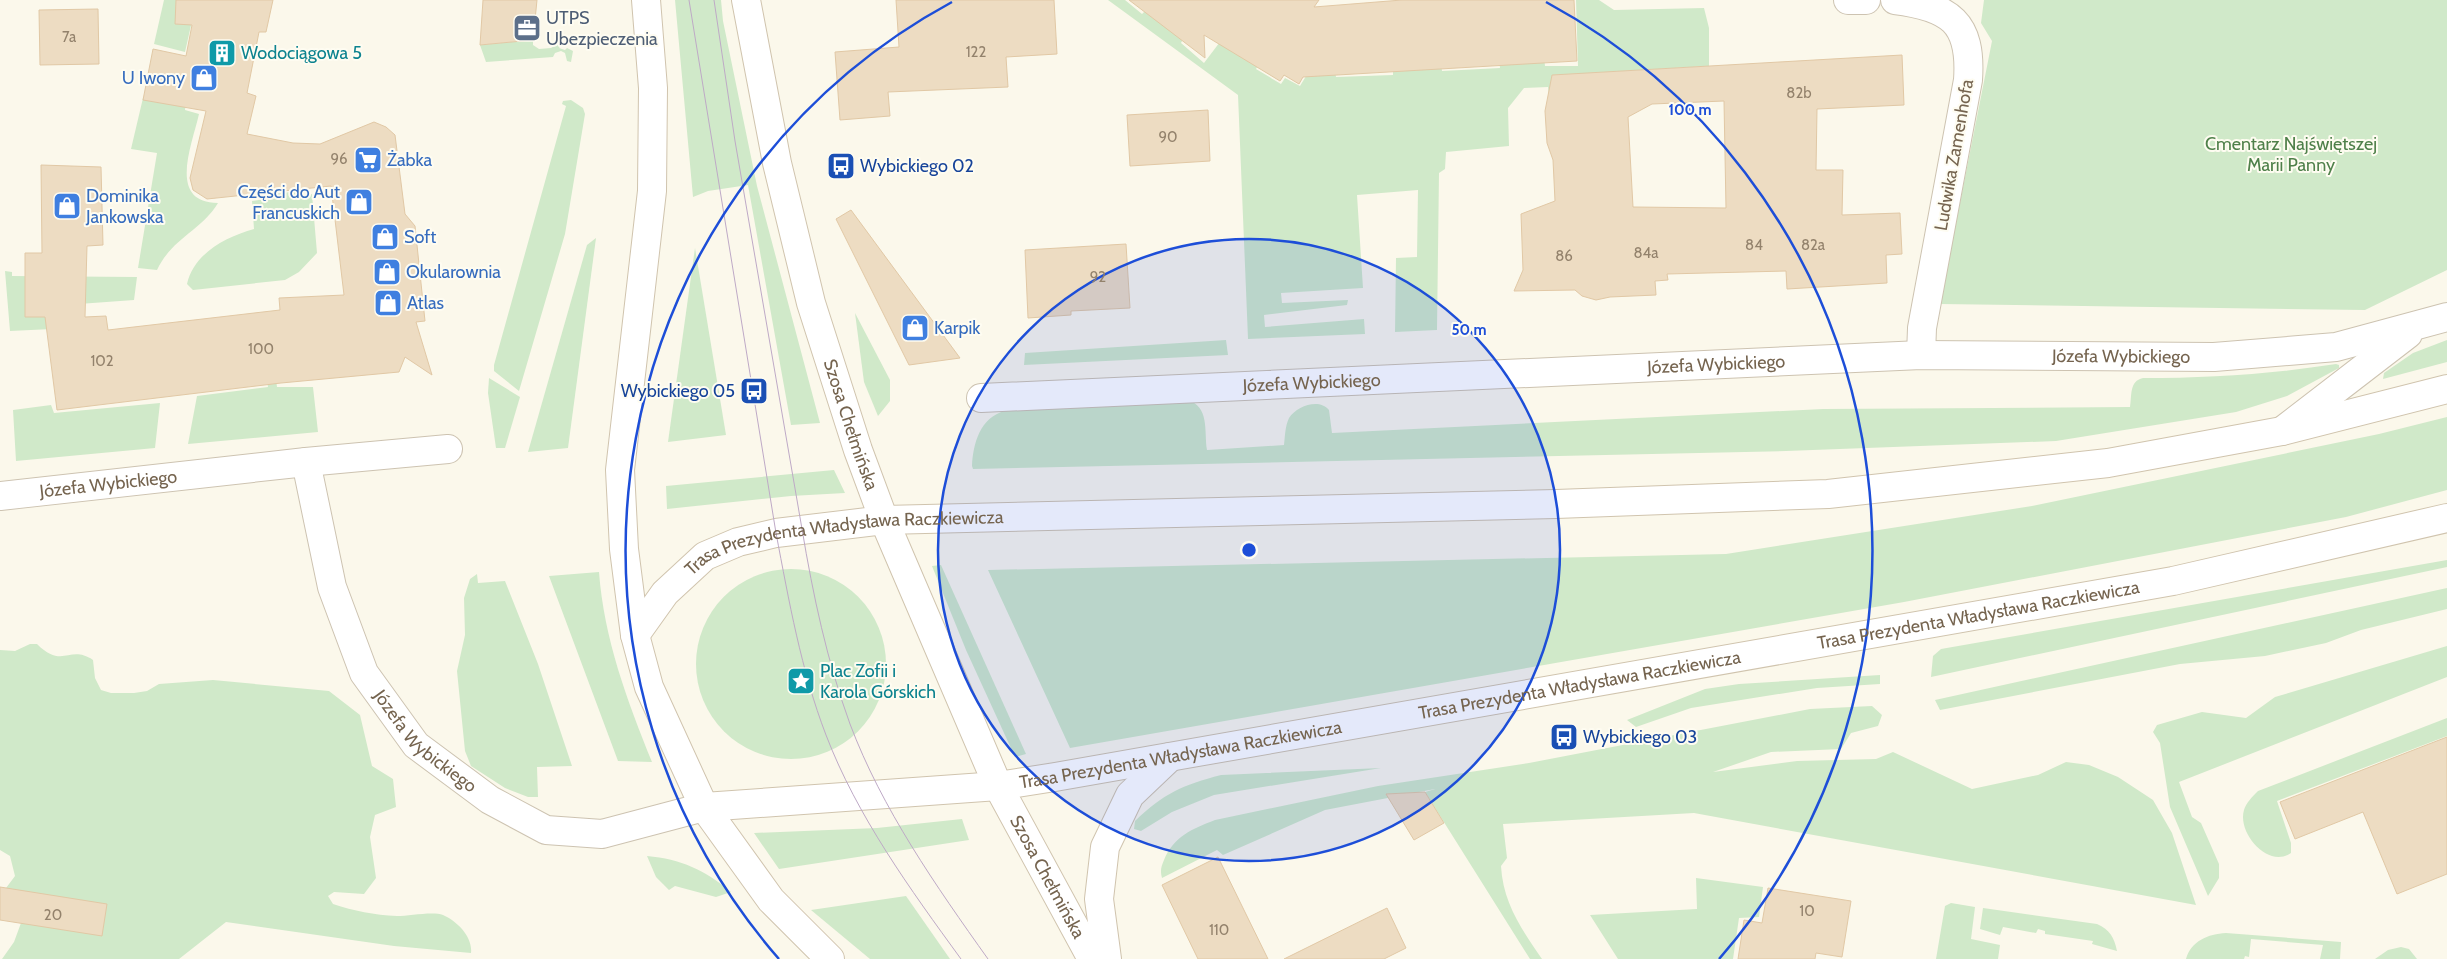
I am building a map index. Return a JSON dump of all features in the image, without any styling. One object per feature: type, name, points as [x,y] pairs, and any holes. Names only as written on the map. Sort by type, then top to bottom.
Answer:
[{"type":"main road","points":[[646,0],[653,88],[652,191],[620,470],[624,549],[635,635],[649,687],[704,807],[771,900],[830,959]]},
{"type":"main road","name":"Szosa Chełmińska","points":[[746,0],[777,163],[811,303],[858,450],[884,520],[998,786],[1092,959]]},
{"type":"main road","points":[[1848,0],[1866,0]]},
{"type":"main road","name":"Ludwika Zamenhofa","points":[[1895,0],[1931,8],[1952,18],[1963,32],[1969,54],[1968,80],[1922,328],[1921,355]]},
{"type":"main road","name":"Józefa Wybickiego","points":[[981,398],[1921,355],[2214,358],[2336,347],[2417,327],[2447,317]]},
{"type":"main road","name":"Trasa Prezydenta Władysława Raczkiewicza","points":[[2282,431],[2417,327]]},
{"type":"main road","name":"Trasa Prezydenta Władysława Raczkiewicza","points":[[635,635],[665,593],[705,556],[738,542],[776,533],[884,520],[1556,504],[1828,494],[2108,463],[2282,431],[2447,389]]},
{"type":"main road","name":"Józefa Wybickiego","points":[[0,496],[306,462],[448,449]]},
{"type":"main road","name":"Józefa Wybickiego","points":[[306,462],[332,587],[364,673],[416,745],[490,800],[546,830],[602,834],[704,807]]},
{"type":"main road","name":"Trasa Prezydenta Władysława Raczkiewicza","points":[[704,807],[998,786],[2173,580],[2447,518]]},
{"type":"main road","points":[[1108,959],[1099,899],[1105,847],[1130,795],[1170,757]]},
{"type":"green space","points":[[164,0],[192,0],[192,21],[185,52],[154,44]]},
{"type":"green space","points":[[675,0],[721,0],[723,21],[757,186],[820,423],[791,425],[748,185],[708,191],[693,197]]},
{"type":"green space","points":[[1108,0],[1125,0],[1142,14],[1148,8],[1185,35],[1181,43],[1204,63],[1226,34],[1269,46],[1256,69],[1281,84],[1285,78],[1300,86],[1314,63],[1335,69],[1336,77],[1393,75],[1393,65],[1441,62],[1442,71],[1500,68],[1499,59],[1544,57],[1545,66],[1578,66],[1576,0],[1599,0],[1614,10],[1704,8],[1709,28],[1709,66],[1592,73],[1550,104],[1548,87],[1524,88],[1508,108],[1509,146],[1446,152],[1445,169],[1439,173],[1437,330],[1395,332],[1396,258],[1417,257],[1418,190],[1357,195],[1363,288],[1281,293],[1282,303],[1348,300],[1347,305],[1264,315],[1265,327],[1364,319],[1365,334],[1248,339],[1238,95]]},
{"type":"green space","name":"Cmentarz Najświętszej Marii Panny","points":[[1984,0],[2447,0],[2447,270],[2365,310],[1940,304],[1992,41],[1981,23]]},
{"type":"green space","points":[[533,40],[533,45],[539,49],[551,48],[558,44],[561,45],[559,48],[565,50],[567,48],[573,51],[571,62],[567,61],[565,53],[561,51],[555,53],[553,57],[486,62],[480,45]]},
{"type":"green space","points":[[143,98],[177,104],[186,101],[185,110],[199,114],[188,156],[188,183],[193,193],[202,200],[218,203],[203,221],[170,250],[157,270],[138,268],[157,153],[131,149]]},
{"type":"green space","points":[[571,100],[583,108],[585,114],[565,234],[519,391],[494,371],[494,365],[566,106],[562,104],[563,101]]},
{"type":"green space","points":[[299,191],[301,197],[312,194],[317,253],[299,272],[285,280],[193,290],[187,284],[196,263],[204,255],[222,242],[254,229],[252,201],[272,198],[274,194]]},
{"type":"green space","points":[[596,238],[568,448],[528,452],[587,245]]},
{"type":"green space","points":[[695,248],[726,435],[668,442]]},
{"type":"green space","points":[[5,271],[12,272],[12,276],[137,277],[134,300],[65,305],[52,329],[10,331]]},
{"type":"green space","points":[[855,313],[890,380],[890,401],[878,416],[864,382]]},
{"type":"green space","points":[[1226,340],[1228,355],[1024,365],[1025,353]]},
{"type":"green space","points":[[2447,340],[2447,362],[2383,379],[2384,373],[2413,353]]},
{"type":"green space","points":[[2339,365],[2339,368],[2287,396],[2236,412],[2056,441],[1786,451],[973,469],[972,466],[979,432],[989,419],[1005,411],[1187,400],[1194,403],[1203,413],[1207,450],[1284,445],[1289,418],[1297,410],[1314,404],[1325,406],[1329,410],[1332,433],[1823,409],[2130,407],[2133,386],[2135,382],[2143,378],[2240,375]]},
{"type":"green space","points":[[489,378],[520,397],[505,448],[496,448],[488,393]]},
{"type":"green space","points":[[276,379],[277,387],[313,387],[318,432],[188,444],[197,396],[268,387],[267,381]]},
{"type":"green space","points":[[160,403],[155,448],[16,461],[13,410],[51,405],[54,413]]},
{"type":"green space","points":[[2447,417],[2447,490],[2346,517],[1904,602],[1070,748],[988,570],[1726,554],[2032,506],[2379,434]]},
{"type":"green space","points":[[834,470],[845,493],[791,496],[667,509],[666,486]]},
{"type":"green space","points":[[2447,560],[2447,567],[1931,677],[1933,656],[1941,649]]},
{"type":"green space","points":[[941,565],[1026,754],[1015,757],[966,650],[932,566]]},
{"type":"green space","points":[[800,569],[810,570],[836,580],[852,590],[865,603],[879,627],[885,645],[885,683],[879,701],[865,725],[852,738],[828,752],[810,758],[782,759],[772,758],[746,748],[730,738],[717,725],[703,701],[697,683],[696,655],[697,645],[707,619],[717,603],[730,590],[754,576],[772,570]]},
{"type":"green space","points":[[599,572],[611,645],[634,716],[652,762],[618,761],[549,576]]},
{"type":"green space","points":[[477,574],[478,583],[505,581],[538,664],[572,766],[537,767],[538,797],[528,797],[505,788],[471,766],[465,751],[457,671],[465,635],[464,598],[470,579]]},
{"type":"green space","points":[[2447,588],[2447,609],[2361,630],[2326,643],[2265,656],[2180,664],[1940,710],[1935,700]]},
{"type":"green space","points":[[30,644],[37,644],[53,655],[78,654],[93,660],[95,678],[101,690],[111,693],[134,693],[147,691],[159,684],[213,680],[329,691],[360,715],[372,766],[393,779],[396,807],[375,815],[370,837],[376,878],[364,894],[334,892],[328,896],[333,904],[372,914],[397,916],[443,915],[454,921],[463,930],[469,941],[471,953],[394,946],[226,922],[179,959],[2,959],[14,942],[21,923],[6,888],[15,876],[10,856],[0,850],[0,650],[15,651]]},
{"type":"green space","points":[[2447,646],[2447,677],[2179,782],[2192,817],[2201,823],[2219,864],[2219,878],[2208,896],[2170,807],[2160,743],[2153,732],[2157,725],[2202,712],[2246,718],[2275,697]]},
{"type":"green space","points":[[1880,675],[1880,684],[1817,688],[1691,708],[1636,727],[1627,720],[1705,689],[1739,684]]},
{"type":"green space","points":[[1872,706],[1882,715],[1878,726],[1851,733],[1841,749],[1771,752],[1713,772],[1797,761],[1876,759],[1893,752],[1972,789],[2038,775],[2066,762],[2089,765],[2118,777],[2153,800],[2172,833],[2196,905],[1694,813],[1503,824],[1507,858],[1501,866],[1505,892],[1521,927],[1542,959],[1530,959],[1425,792],[1435,789],[1325,810],[1223,855],[1217,850],[1162,878],[1161,876],[1164,860],[1178,839],[1191,830],[1215,820],[1378,786],[1529,763],[1810,709]]},
{"type":"green space","points":[[2447,718],[2447,736],[2277,801],[2291,843],[2291,853],[2282,857],[2273,856],[2256,846],[2250,838],[2245,829],[2244,810],[2248,802],[2258,791]]},
{"type":"green space","points":[[1381,768],[1214,795],[1172,812],[1141,831],[1134,829],[1135,821],[1155,803],[1175,791],[1196,782],[1221,775]]},
{"type":"green space","points":[[962,819],[969,840],[779,869],[754,833],[877,828]]},
{"type":"green space","points":[[647,856],[671,860],[692,867],[712,878],[731,892],[716,897],[675,886],[669,890],[656,877]]},
{"type":"green space","points":[[1696,878],[1763,887],[1759,917],[1739,918],[1733,959],[1618,959],[1590,915],[1697,909]]},
{"type":"green space","points":[[906,896],[950,959],[870,959],[811,910]]},
{"type":"green space","points":[[1951,903],[1975,907],[1971,939],[2000,945],[1998,959],[1936,959],[1945,906]]},
{"type":"green space","points":[[1983,908],[2097,924],[2111,934],[2117,951],[2092,944],[2093,941],[2045,934],[2045,931],[2038,929],[2036,933],[2003,927],[2000,935],[1980,929]]},
{"type":"green space","points":[[2226,933],[2341,942],[2340,959],[2320,959],[2323,945],[2251,939],[2249,957],[2245,956],[2244,959],[2186,959],[2196,943],[2213,935]]},
{"type":"green space","points":[[2401,947],[2409,949],[2417,959],[2375,959],[2388,950]]},
{"type":"building","points":[[176,0],[273,0],[266,32],[259,32],[247,93],[256,96],[247,134],[293,143],[320,144],[374,122],[386,127],[395,135],[405,214],[415,226],[425,321],[416,322],[432,375],[405,357],[399,372],[281,383],[57,410],[45,317],[25,317],[25,253],[42,253],[41,165],[101,167],[103,245],[87,246],[85,317],[106,316],[108,330],[280,310],[279,298],[344,295],[331,186],[207,199],[193,190],[190,178],[206,111],[143,100],[153,49],[186,56],[192,25],[175,24]]},
{"type":"building","points":[[483,0],[537,0],[533,40],[480,45]]},
{"type":"building","points":[[896,0],[1054,0],[1057,54],[1006,57],[1008,87],[888,92],[890,116],[840,120],[835,52],[899,47]]},
{"type":"building","points":[[1129,0],[1319,0],[1314,7],[1402,0],[1574,0],[1577,61],[1303,77],[1299,84],[1284,75],[1280,81],[1204,35],[1205,58]]},
{"type":"building","points":[[98,9],[99,64],[40,65],[39,10]]},
{"type":"building","points":[[1902,55],[1904,105],[1817,109],[1816,170],[1843,170],[1842,215],[1900,213],[1902,254],[1886,255],[1887,283],[1787,289],[1786,271],[1667,274],[1668,280],[1655,281],[1656,295],[1610,297],[1596,300],[1582,296],[1575,290],[1514,291],[1523,270],[1521,214],[1555,201],[1553,160],[1547,143],[1545,111],[1552,75]],"holes":[[[1724,101],[1726,208],[1633,207],[1628,117],[1652,104]]]},
{"type":"building","points":[[1208,110],[1210,161],[1130,166],[1127,115]]},
{"type":"building","points":[[851,210],[960,358],[909,365],[836,219]]},
{"type":"building","points":[[1126,244],[1130,308],[1071,311],[1071,315],[1028,318],[1025,250]]},
{"type":"building","points":[[2447,737],[2447,874],[2397,894],[2363,812],[2295,839],[2280,802]]},
{"type":"building","points":[[1425,792],[1444,823],[1414,840],[1386,794]]},
{"type":"building","points":[[1218,857],[1268,959],[1198,959],[1162,885]]},
{"type":"building","points":[[0,887],[107,904],[102,936],[0,920]]},
{"type":"building","points":[[1768,888],[1851,901],[1842,957],[1816,953],[1815,959],[1738,959],[1744,920],[1762,923]]},
{"type":"building","points":[[1387,908],[1406,948],[1384,959],[1284,959]]},
{"type":"tram line","points":[[689,0],[776,533],[796,635],[809,686],[826,735],[839,765],[869,823],[904,879],[961,959]]},
{"type":"tram line","points":[[714,0],[735,141],[806,554],[834,676],[863,756],[894,816],[930,875],[988,959]]},
{"type":"place","name":"UTPS Ubezpieczenia","points":[[527,28]]},
{"type":"place","name":"Wodociągowa 5","points":[[222,53]]},
{"type":"place","name":"U Iwony","points":[[204,78]]},
{"type":"place","name":"Żabka","points":[[368,160]]},
{"type":"place","name":"Wybickiego 02","points":[[841,166]]},
{"type":"place","name":"Części do Aut Francuskich","points":[[359,202]]},
{"type":"place","name":"Dominika Jankowska","points":[[67,206]]},
{"type":"place","name":"Soft","points":[[385,237]]},
{"type":"place","name":"Okularownia","points":[[387,272]]},
{"type":"place","name":"Atlas","points":[[388,303]]},
{"type":"place","name":"Karpik","points":[[915,328]]},
{"type":"place","name":"Wybickiego 05","points":[[754,391]]},
{"type":"place","name":"Plac Zofii i Karola Górskich","points":[[801,681]]},
{"type":"place","name":"Wybickiego 03","points":[[1564,737]]}]
